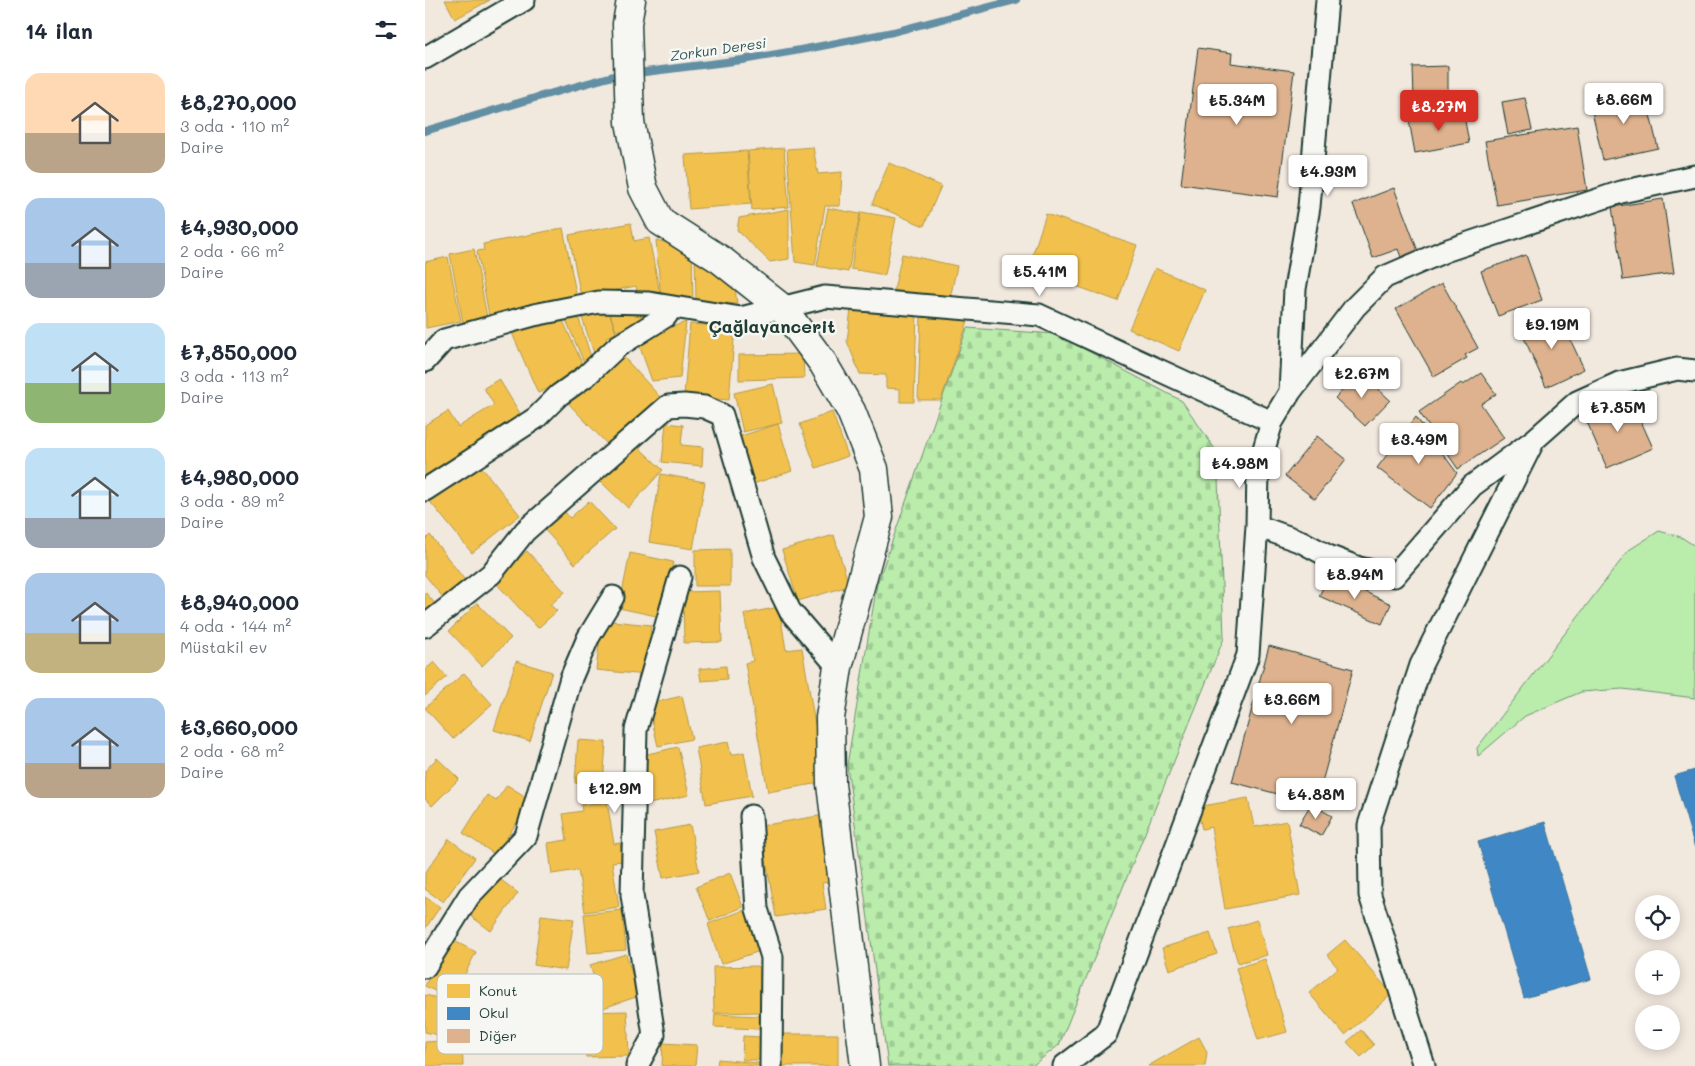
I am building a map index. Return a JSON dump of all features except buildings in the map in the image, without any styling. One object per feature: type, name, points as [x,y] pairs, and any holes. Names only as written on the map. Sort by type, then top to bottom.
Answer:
[{"type":"main road","points":[[629,12],[630,122],[643,188],[660,221],[721,260],[783,309],[823,363],[851,410],[874,469],[879,517],[838,667],[830,718],[831,784],[865,1066]]},
{"type":"street","points":[[425,58],[524,0]]},
{"type":"street","points":[[1290,392],[1295,289],[1309,206],[1327,0]]},
{"type":"street","points":[[1064,1066],[1106,1034],[1248,655],[1257,526],[1258,469],[1272,422],[1290,392],[1355,307],[1385,277],[1445,251],[1621,192],[1695,176]]},
{"type":"street","points":[[425,361],[444,340],[534,315],[599,302],[649,303],[741,318],[825,297],[1039,315],[1272,422]]},
{"type":"street","points":[[425,490],[536,418],[617,346],[666,316],[672,306]]},
{"type":"street","points":[[1257,526],[1302,542],[1328,556],[1359,568],[1393,576],[1472,486],[1534,440],[1577,402],[1619,383],[1677,369],[1695,371]]},
{"type":"street","points":[[425,626],[491,574],[525,531],[636,432],[668,406],[684,405],[704,407],[722,415],[764,558],[790,611],[838,667]]},
{"type":"street","points":[[1424,1066],[1370,895],[1369,825],[1421,665],[1534,440]]},
{"type":"street","points":[[637,1066],[654,1035],[632,895],[636,730],[680,577]]},
{"type":"street","points":[[425,967],[469,896],[525,836],[571,678],[588,638],[613,597]]},
{"type":"street","points":[[751,816],[757,909],[772,957],[771,1066]]},
{"type":"green space","points":[[967,328],[1056,334],[1182,401],[1217,452],[1224,638],[1059,1045],[1032,1066],[888,1066],[847,765],[877,584]]},
{"type":"green space","points":[[1659,531],[1681,537],[1695,546],[1695,698],[1623,689],[1581,692],[1525,716],[1478,756],[1477,748],[1629,550]]},
{"type":"waterway","name":"Zorkun Deresi","points":[[425,131],[613,76],[742,60],[806,49],[893,32],[1016,0]]},
{"type":"district","name":"Çağlayancerit","points":[[772,326]]}]
